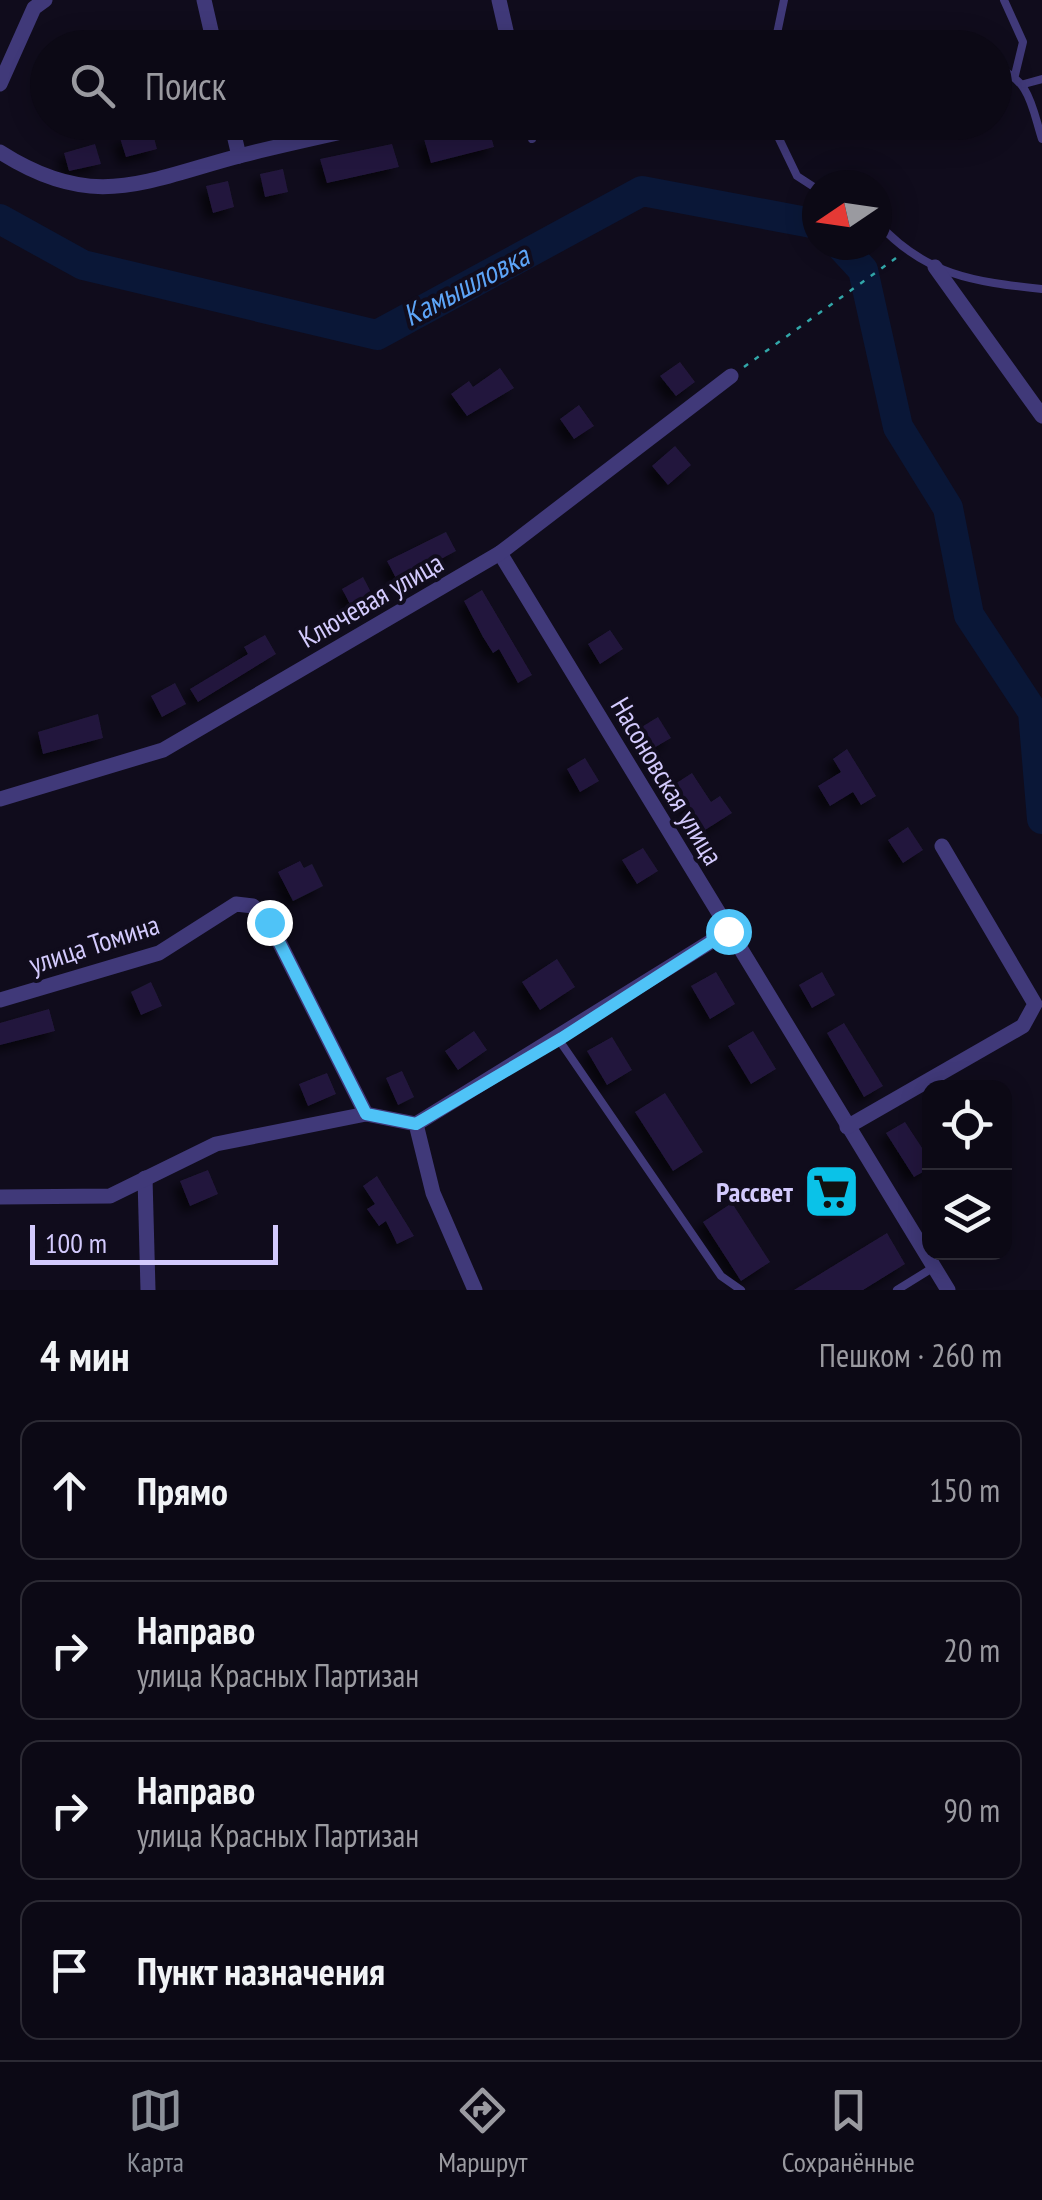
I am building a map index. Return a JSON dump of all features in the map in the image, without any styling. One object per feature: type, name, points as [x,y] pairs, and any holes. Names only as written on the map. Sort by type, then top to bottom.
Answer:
[{"type":"street","points":[[0,84],[34,8],[45,0]]},
{"type":"street","points":[[204,0],[210,30]]},
{"type":"street","points":[[499,0],[506,30]]},
{"type":"street","points":[[235,140],[238,156]]},
{"type":"street","points":[[0,152],[32,173],[84,187],[118,188],[171,179],[238,156],[308,140]]},
{"type":"street","points":[[935,267],[1042,416]]},
{"type":"street","name":"Ключевая улица","points":[[0,800],[163,750],[500,553],[731,376]]},
{"type":"street","name":"Насоновская улица","points":[[500,553],[948,1290]]},
{"type":"street","points":[[847,1127],[1024,1026],[1035,1004],[942,846]]},
{"type":"street","name":"улица Томина","points":[[0,1000],[159,953],[218,912],[236,904],[253,906],[269,922],[366,1114]]},
{"type":"street","points":[[0,1198],[110,1196],[216,1144],[366,1114],[416,1124],[558,1040],[728,931]]},
{"type":"street","points":[[416,1124],[433,1194],[475,1290]]},
{"type":"street","points":[[145,1178],[148,1290]]},
{"type":"lane","points":[[778,30],[784,0]]},
{"type":"lane","points":[[1004,0],[1023,42],[1016,74]]},
{"type":"lane","points":[[1012,73],[1024,84],[1042,139]]},
{"type":"lane","points":[[1024,84],[1042,79]]},
{"type":"lane","points":[[780,140],[802,179]]},
{"type":"lane","points":[[892,239],[903,251],[935,267],[988,283],[1042,290]]},
{"type":"lane","points":[[558,1040],[721,1276],[742,1290]]},
{"type":"lane","points":[[897,1290],[934,1268]]},
{"type":"path","points":[[731,376],[808,324],[903,251]]},
{"type":"building","points":[[121,140],[155,140],[157,149],[126,157]]},
{"type":"building","points":[[424,140],[492,140],[494,147],[431,163]]},
{"type":"building","points":[[95,144],[101,164],[69,171],[64,153]]},
{"type":"building","points":[[392,144],[399,167],[327,183],[320,159]]},
{"type":"building","points":[[283,169],[288,192],[265,197],[260,174]]},
{"type":"building","points":[[228,181],[234,207],[213,213],[206,186]]},
{"type":"building","points":[[680,362],[695,382],[676,396],[660,376]]},
{"type":"building","points":[[500,368],[514,388],[467,416],[451,394],[469,381],[473,387]]},
{"type":"building","points":[[579,405],[594,426],[574,439],[560,419]]},
{"type":"building","points":[[675,446],[691,465],[668,485],[652,466]]},
{"type":"building","points":[[446,532],[456,551],[398,582],[387,561]]},
{"type":"building","points":[[363,577],[373,596],[352,608],[342,589]]},
{"type":"building","points":[[482,590],[532,675],[518,683],[499,649],[493,653],[464,601]]},
{"type":"building","points":[[610,630],[623,649],[600,664],[588,644]]},
{"type":"building","points":[[265,635],[276,654],[198,702],[190,689],[248,654],[244,647]]},
{"type":"building","points":[[175,683],[186,704],[162,717],[151,696]]},
{"type":"building","points":[[98,714],[103,738],[43,754],[38,732]]},
{"type":"building","points":[[658,717],[671,738],[652,749],[640,728]]},
{"type":"building","points":[[847,749],[876,796],[861,805],[853,792],[830,806],[818,786],[841,772],[833,759]]},
{"type":"building","points":[[585,758],[599,781],[580,792],[567,769]]},
{"type":"building","points":[[692,773],[711,802],[720,796],[732,813],[705,830],[675,784]]},
{"type":"building","points":[[908,827],[923,850],[903,863],[888,840]]},
{"type":"building","points":[[643,848],[658,871],[637,884],[622,860]]},
{"type":"building","points":[[300,861],[304,868],[312,864],[323,886],[293,901],[278,872]]},
{"type":"building","points":[[557,959],[575,987],[540,1010],[522,982]]},
{"type":"building","points":[[716,972],[735,1004],[710,1019],[691,986]]},
{"type":"building","points":[[822,972],[835,995],[812,1008],[799,985]]},
{"type":"building","points":[[151,982],[162,1006],[141,1015],[131,992]]},
{"type":"building","points":[[49,1009],[55,1031],[0,1045],[0,1023]]},
{"type":"building","points":[[844,1023],[883,1086],[864,1097],[827,1033]]},
{"type":"building","points":[[474,1031],[487,1050],[458,1070],[445,1051]]},
{"type":"building","points":[[753,1031],[776,1069],[751,1084],[728,1046]]},
{"type":"building","points":[[612,1037],[632,1070],[607,1085],[587,1051]]},
{"type":"building","points":[[402,1071],[414,1097],[398,1105],[386,1078]]},
{"type":"building","points":[[327,1073],[336,1094],[308,1106],[299,1084]]},
{"type":"building","points":[[665,1093],[703,1152],[673,1171],[635,1112]]},
{"type":"building","points":[[905,1122],[922,1148],[922,1172],[914,1177],[886,1133]]},
{"type":"building","points":[[837,1169],[856,1202],[831,1217],[812,1184]]},
{"type":"building","points":[[208,1170],[218,1194],[190,1206],[180,1181]]},
{"type":"building","points":[[377,1176],[414,1236],[397,1244],[386,1221],[379,1226],[367,1209],[375,1204],[363,1186]]},
{"type":"building","points":[[732,1203],[770,1262],[741,1281],[703,1222]]},
{"type":"building","points":[[887,1233],[905,1264],[863,1290],[794,1290]]},
{"type":"waterway","name":"Камышловка","points":[[0,219],[83,265],[377,335],[642,191],[802,221]]},
{"type":"waterway","name":"Камышловка","points":[[854,260],[863,270],[898,427],[948,508],[969,615],[1033,712],[1042,819]]},
{"type":"place","name":"Рассвет","points":[[832,1192]]},
{"type":"route","points":[[269,922],[366,1114],[416,1124],[562,1038],[728,931]]}]
